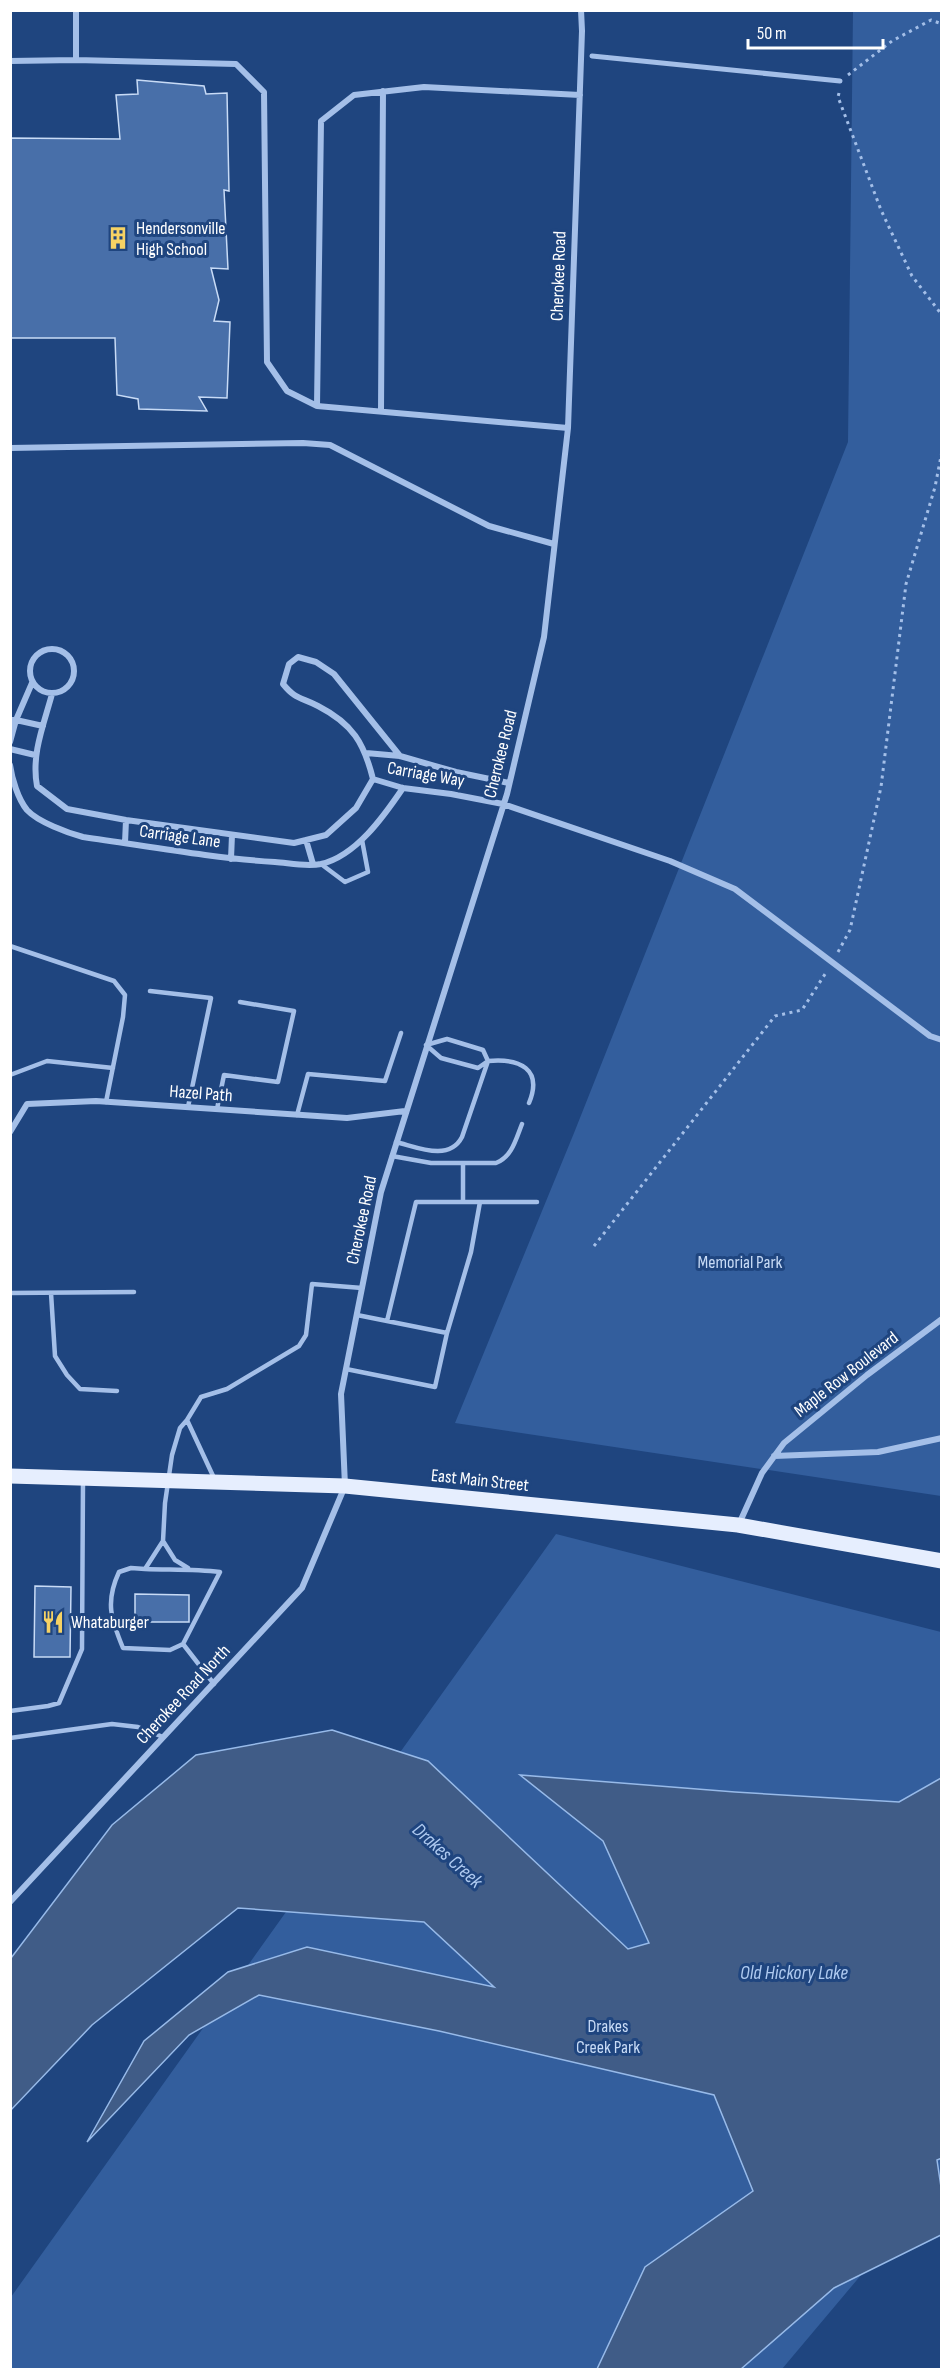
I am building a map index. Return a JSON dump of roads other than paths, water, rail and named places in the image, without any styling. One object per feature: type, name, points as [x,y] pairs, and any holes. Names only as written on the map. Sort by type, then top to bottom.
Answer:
[{"type":"main road","name":"East Main Street","points":[[10,1476],[345,1486],[738,1525],[942,1562]]},
{"type":"street","points":[[76,10],[76,60]]},
{"type":"street","name":"Cherokee Road","points":[[345,1486],[341,1394],[381,1192],[503,804],[544,637],[568,428],[581,10]]},
{"type":"street","points":[[592,56],[840,81]]},
{"type":"street","points":[[10,61],[76,60],[236,64],[264,92],[267,362],[287,392],[317,406],[568,428]]},
{"type":"street","points":[[317,406],[321,121],[354,95],[383,91],[424,87],[580,95]]},
{"type":"street","points":[[381,411],[383,91]]},
{"type":"street","points":[[10,448],[303,443],[330,445],[489,526],[555,544]]},
{"type":"street","points":[[10,742],[13,720],[32,683],[30,669],[36,655],[50,649],[64,652],[74,665],[73,678],[65,689],[52,694],[38,689],[32,683]]},
{"type":"street","points":[[366,753],[355,734],[339,719],[318,706],[292,696],[283,684],[289,664],[298,657],[316,662],[334,674],[400,756]]},
{"type":"street","name":"Carriage Lane","points":[[52,694],[35,755],[34,771],[37,786],[67,809],[126,820],[294,843],[326,835],[356,808],[373,779]]},
{"type":"street","points":[[13,720],[43,726]]},
{"type":"street","points":[[10,749],[35,755]]},
{"type":"street","name":"Carriage Way","points":[[509,783],[456,772],[400,756],[366,753],[373,779],[403,788],[452,794],[503,804],[670,861],[735,889],[930,1036],[942,1040]]},
{"type":"street","name":"Carriage Lane","points":[[10,765],[12,779],[27,810],[63,832],[231,859],[313,864],[321,864],[343,853],[368,835],[403,788]]},
{"type":"street","name":"Carriage Lane","points":[[125,843],[126,820]]},
{"type":"street","name":"Carriage Lane","points":[[231,859],[232,835]]},
{"type":"street","points":[[306,840],[313,864]]},
{"type":"street","name":"Hazel Path","points":[[10,1132],[27,1104],[106,1102],[346,1118],[405,1111]]},
{"type":"street","name":"Maple Row Boulevard","points":[[738,1525],[762,1473],[784,1443],[867,1375],[942,1319]]},
{"type":"street","points":[[774,1456],[878,1452],[942,1438]]},
{"type":"street","name":"Cherokee Road North","points":[[10,1902],[302,1588],[345,1486]]},
{"type":"lane","points":[[321,864],[345,882],[368,872],[362,840]]},
{"type":"lane","points":[[10,946],[114,981],[125,995],[123,1017],[106,1102]]},
{"type":"lane","points":[[150,991],[212,998],[188,1107]]},
{"type":"lane","points":[[217,1109],[224,1075],[278,1082],[294,1011],[240,1002]]},
{"type":"lane","points":[[297,1115],[308,1074],[385,1082],[401,1033]]},
{"type":"lane","points":[[396,1142],[437,1151],[449,1151],[454,1148],[462,1137],[488,1061],[483,1050],[447,1039],[426,1045]]},
{"type":"lane","points":[[426,1045],[441,1058],[478,1068],[488,1061],[513,1062],[529,1070],[535,1089],[529,1103]]},
{"type":"lane","points":[[10,1075],[47,1061],[113,1068]]},
{"type":"lane","points":[[392,1156],[431,1163],[496,1163],[503,1160],[511,1150],[522,1124]]},
{"type":"lane","points":[[463,1164],[463,1201]]},
{"type":"lane","points":[[387,1321],[416,1202],[537,1202]]},
{"type":"lane","points":[[346,1369],[435,1387],[447,1334],[471,1252],[480,1202]]},
{"type":"lane","points":[[145,1569],[163,1541],[171,1455],[180,1428],[201,1397],[227,1389],[299,1346],[306,1335],[312,1284],[362,1288]]},
{"type":"lane","points":[[10,1293],[134,1292]]},
{"type":"lane","points":[[51,1293],[55,1356],[67,1375],[80,1389],[117,1392]]},
{"type":"lane","points":[[357,1315],[447,1334]]},
{"type":"lane","points":[[187,1420],[216,1482]]},
{"type":"lane","points":[[10,1711],[48,1706],[59,1702],[82,1649],[83,1479]]},
{"type":"lane","points":[[163,1541],[175,1560],[188,1568]]},
{"type":"lane","points":[[131,1568],[172,1570],[188,1568],[219,1572],[183,1644],[170,1650],[123,1648],[113,1624],[110,1606],[119,1572],[131,1568]]},
{"type":"lane","points":[[183,1644],[214,1684]]},
{"type":"lane","points":[[10,1738],[112,1724],[138,1727],[164,1738]]},
{"type":"water","name":"Old Hickory Lake","points":[[332,1730],[428,1761],[628,1949],[649,1943],[603,1841],[520,1775],[899,1802],[941,1778],[942,2158],[937,2160],[941,2187],[941,2235],[834,2288],[741,2369],[597,2369],[645,2267],[753,2191],[714,2095],[439,2031],[259,1995],[189,2035],[87,2142],[144,2041],[228,1972],[307,1947],[494,1987],[424,1922],[238,1908],[92,2025],[11,2110],[11,1958],[112,1825],[196,1755]]},
{"type":"place","name":"Hendersonville High School","points":[[118,238]]},
{"type":"place","name":"Whataburger","points":[[53,1622]]},
{"type":"park label","name":"Memorial Park","points":[[740,1262]]},
{"type":"park label","name":"Drakes Creek Park","points":[[608,2036]]},
{"type":"water label","name":"Drakes Creek","points":[[448,1855]]}]
